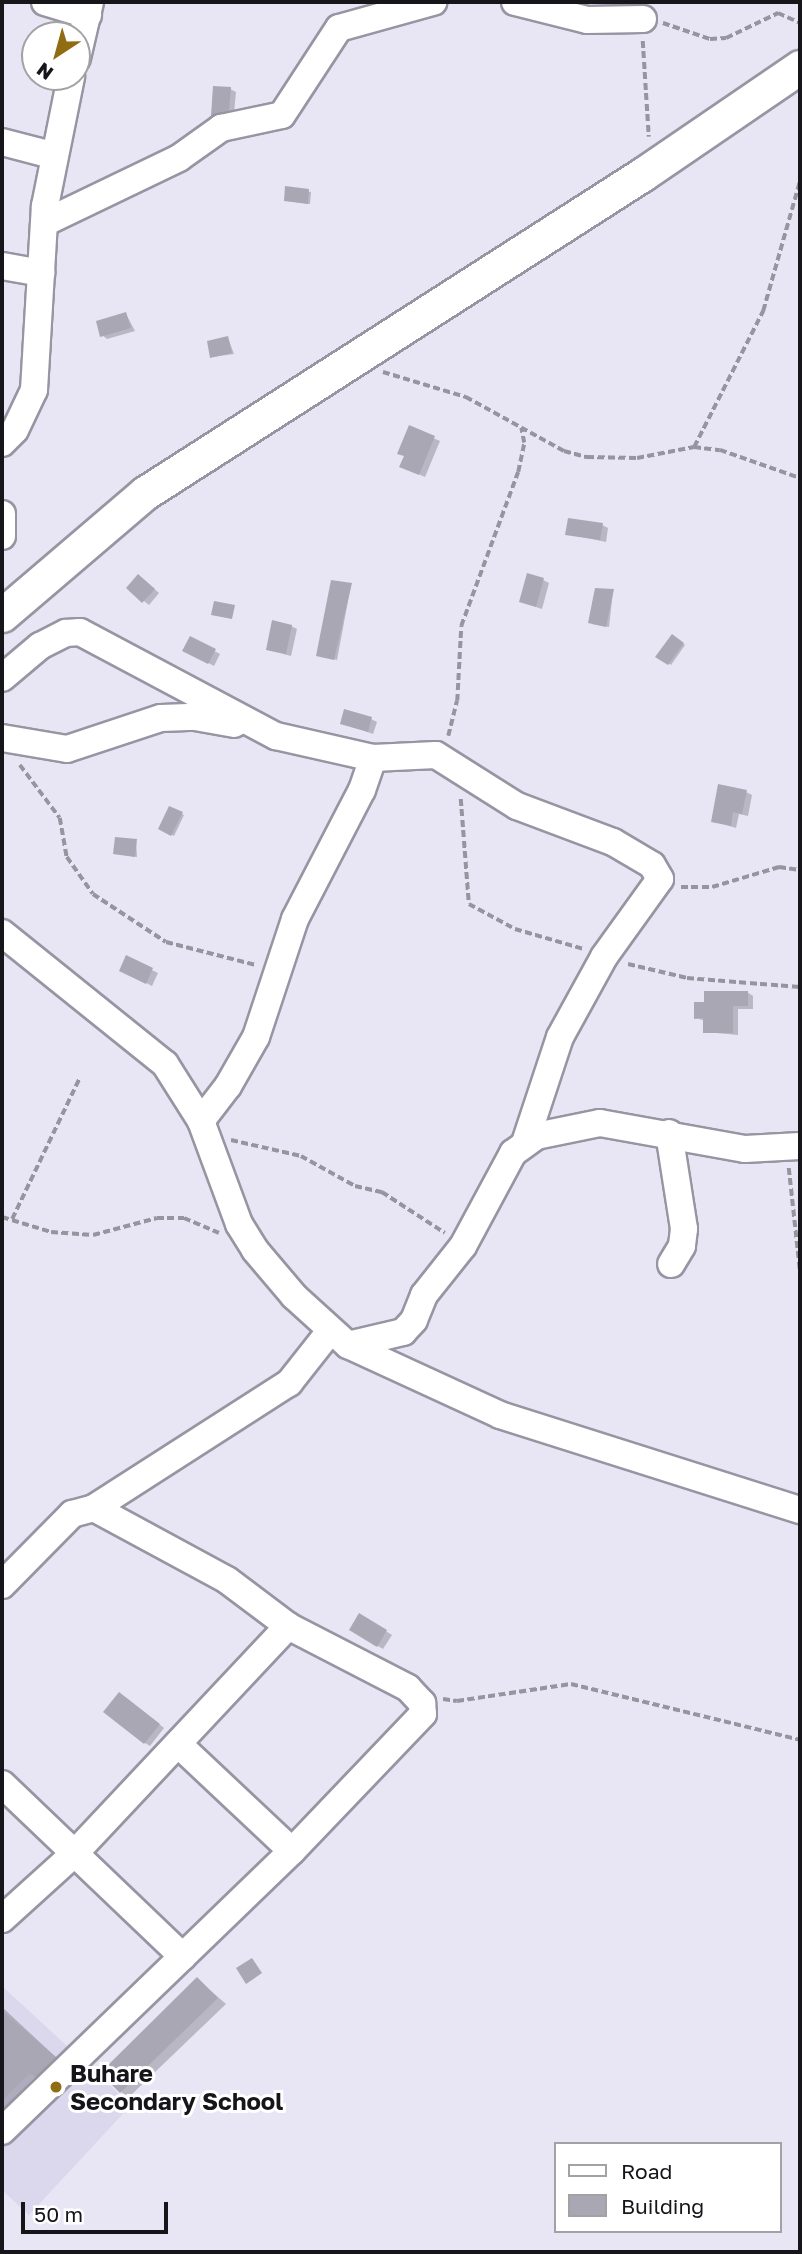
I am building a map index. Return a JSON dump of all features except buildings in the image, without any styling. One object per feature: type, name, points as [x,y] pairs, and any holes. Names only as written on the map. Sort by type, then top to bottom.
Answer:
[{"type":"main road","points":[[2,615],[145,493],[643,174],[800,66]]},
{"type":"street","points":[[45,2],[89,8]]},
{"type":"street","points":[[44,223],[179,158],[221,128],[282,115],[339,27],[433,2]]},
{"type":"street","points":[[515,2],[587,20],[643,19]]},
{"type":"street","points":[[2,443],[15,430],[34,390],[41,331],[44,223],[52,155],[68,91]]},
{"type":"street","points":[[2,142],[52,155]]},
{"type":"street","points":[[2,266],[41,273]]},
{"type":"street","points":[[2,514],[2,536]]},
{"type":"street","points":[[2,678],[40,646],[66,633],[80,632],[276,736]]},
{"type":"street","points":[[9,749],[67,749],[161,718],[195,717],[373,758],[445,761],[542,818],[613,842],[652,865],[660,879],[604,957],[560,1037],[525,1143]]},
{"type":"street","points":[[202,1124],[256,1037],[295,919],[362,790],[373,758]]},
{"type":"street","points":[[2,933],[165,1064],[202,1124],[239,1224],[255,1250],[339,1338],[500,1415],[800,1510]]},
{"type":"street","points":[[2,1585],[72,1514],[94,1508],[289,1383],[339,1338],[403,1332],[414,1320],[424,1295],[467,1239],[513,1153],[525,1143],[549,1133],[600,1123],[669,1133],[746,1149],[794,1147]]},
{"type":"street","points":[[669,1133],[684,1229],[682,1246],[671,1264]]},
{"type":"street","points":[[2,2131],[58,2072],[292,1851],[415,1726],[423,1714],[415,1696],[288,1626],[228,1580],[94,1508]]},
{"type":"street","points":[[2,1919],[74,1854],[288,1626]]},
{"type":"street","points":[[177,1744],[292,1851]]},
{"type":"street","points":[[2,1784],[183,1956]]},
{"type":"path","points":[[643,174],[649,134],[643,19],[710,38],[726,38],[778,13],[800,23]]},
{"type":"path","points":[[694,447],[763,311],[800,180]]},
{"type":"path","points":[[380,372],[466,397],[564,451],[586,457],[637,458],[694,447],[720,450],[800,478]]},
{"type":"path","points":[[521,428],[524,443],[518,472],[461,626],[454,727],[445,761],[465,825],[469,904],[515,929],[604,957],[687,978],[800,987]]},
{"type":"path","points":[[9,749],[60,818],[67,857],[104,903],[166,942],[278,971]]},
{"type":"path","points":[[660,879],[690,889],[779,867],[800,870]]},
{"type":"path","points":[[12,1219],[80,1077]]},
{"type":"path","points":[[202,1124],[247,1146],[301,1156],[355,1186],[382,1192],[447,1234],[467,1239]]},
{"type":"path","points":[[794,1147],[789,1192],[800,1270]]},
{"type":"path","points":[[2,1217],[51,1232],[93,1235],[157,1218],[184,1218],[255,1250]]},
{"type":"path","points":[[415,1696],[457,1701],[571,1684],[800,1740]]},
{"type":"shaded area","name":"Buhare Secondary School","points":[[2,1986],[131,2105],[29,2215],[2,2190]]},
{"type":"place","name":"Buhare Secondary School","points":[[56,2087]]}]
